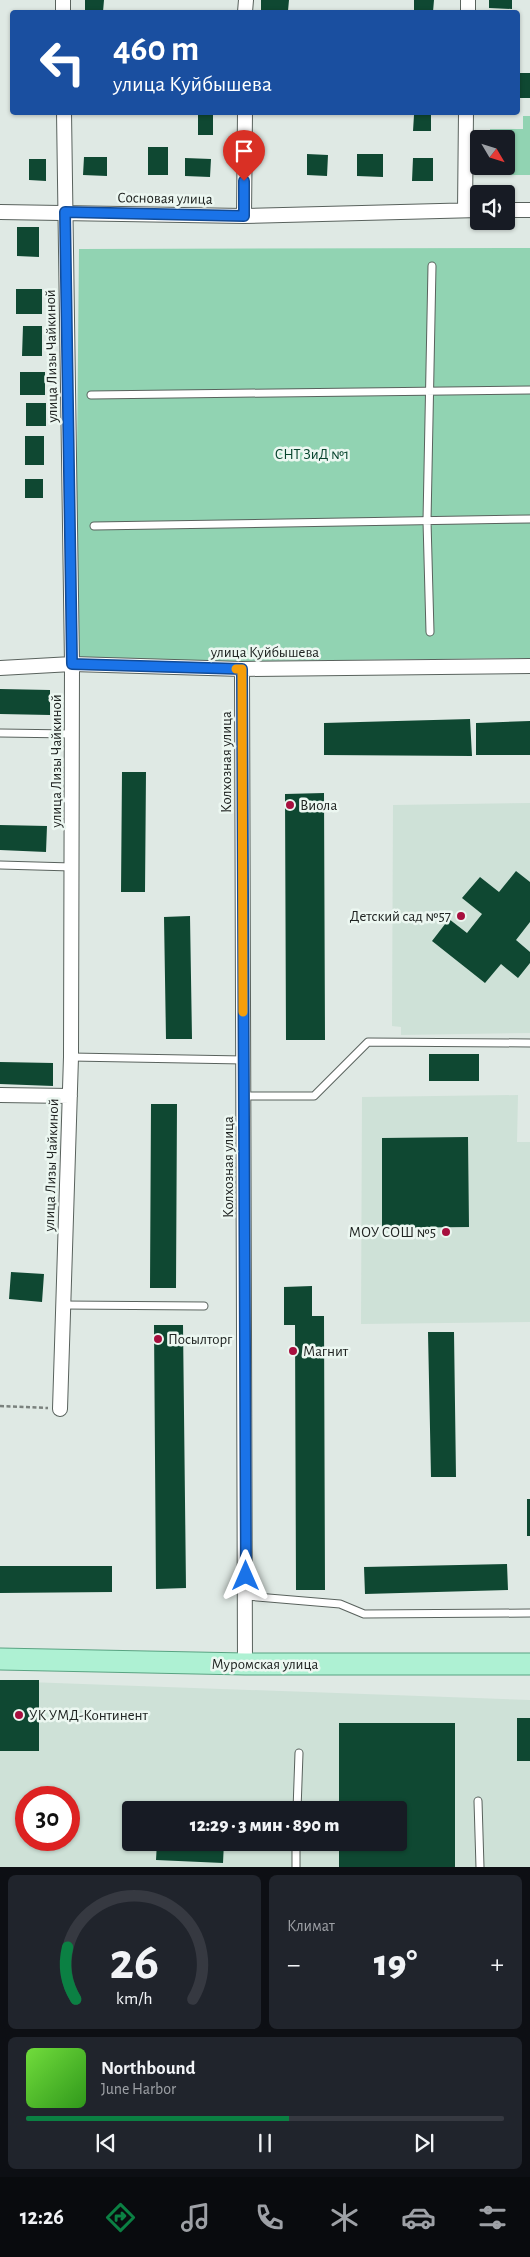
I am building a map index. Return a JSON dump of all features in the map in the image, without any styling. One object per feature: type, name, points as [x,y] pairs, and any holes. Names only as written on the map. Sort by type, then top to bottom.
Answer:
[{"type":"main road","name":"Муромская улица","points":[[0,1659],[245,1664],[530,1664]]},
{"type":"street","name":"улица Лизы Чайкиной","points":[[60,1409],[71,1057],[72,867],[72,664],[64,115]]},
{"type":"street","points":[[244,115],[244,216]]},
{"type":"street","points":[[466,115],[470,185]]},
{"type":"street","name":"Сосновая улица","points":[[0,212],[244,216],[470,210]]},
{"type":"street","points":[[515,210],[530,210]]},
{"type":"street","name":"улица Куйбышева","points":[[0,668],[72,664],[242,669],[530,666]]},
{"type":"street","name":"Колхозная улица","points":[[242,669],[245,1664]]},
{"type":"street","points":[[0,1094],[70,1096]]},
{"type":"lane","points":[[430,632],[427,521],[432,266]]},
{"type":"lane","points":[[91,395],[530,390]]},
{"type":"lane","points":[[94,526],[530,519]]},
{"type":"lane","points":[[0,733],[72,734]]},
{"type":"lane","points":[[0,865],[72,867]]},
{"type":"lane","points":[[244,1096],[314,1096],[368,1042],[530,1043]]},
{"type":"lane","points":[[71,1057],[244,1060]]},
{"type":"lane","points":[[63,1305],[204,1306]]},
{"type":"lane","points":[[246,1596],[340,1604],[364,1614],[530,1613]]},
{"type":"lane","points":[[296,1801],[299,1753]]},
{"type":"lane","points":[[478,1801],[480,1867]]},
{"type":"lane","points":[[296,1851],[296,1867]]},
{"type":"path","points":[[0,1406],[60,1409]]},
{"type":"shaded area","name":"Детский сад №57","points":[[530,803],[530,1033],[401,1035],[401,1027],[392,1026],[393,805]]},
{"type":"shaded area","name":"МОУ СОШ №5","points":[[518,1095],[517,1142],[530,1142],[530,1322],[361,1324],[362,1097]]},
{"type":"shaded area","points":[[0,1681],[530,1700],[530,1867],[0,1867]]},
{"type":"green space","points":[[523,116],[530,116],[530,175],[515,175],[515,130],[490,129],[523,129]]},
{"type":"green space","name":"СНТ ЗиД №1","points":[[530,248],[530,658],[75,663],[79,249]]},
{"type":"building","points":[[85,0],[104,0],[103,10],[85,10]]},
{"type":"building","points":[[261,0],[289,0],[288,10],[261,10]]},
{"type":"building","points":[[414,0],[434,0],[433,10],[414,10]]},
{"type":"building","points":[[489,0],[512,0],[512,9],[489,8]]},
{"type":"building","points":[[520,73],[530,73],[530,98],[520,98]]},
{"type":"building","points":[[198,115],[213,115],[213,135],[198,135]]},
{"type":"building","points":[[414,115],[431,115],[431,131],[413,131]]},
{"type":"building","points":[[148,147],[168,147],[168,175],[148,175]]},
{"type":"building","points":[[307,154],[328,155],[327,176],[307,175]]},
{"type":"building","points":[[357,154],[383,154],[383,177],[357,176]]},
{"type":"building","points":[[84,157],[107,157],[107,176],[83,175]]},
{"type":"building","points":[[185,158],[211,159],[210,177],[185,176]]},
{"type":"building","points":[[413,158],[433,158],[433,181],[412,181]]},
{"type":"building","points":[[29,159],[46,159],[46,181],[29,180]]},
{"type":"building","points":[[17,227],[39,227],[39,257],[17,256]]},
{"type":"building","points":[[16,289],[42,289],[42,314],[16,314]]},
{"type":"building","points":[[23,326],[42,326],[42,356],[22,356]]},
{"type":"building","points":[[20,372],[45,372],[45,395],[20,395]]},
{"type":"building","points":[[26,403],[46,403],[46,426],[26,426]]},
{"type":"building","points":[[25,436],[44,436],[44,465],[25,465]]},
{"type":"building","points":[[25,479],[43,479],[43,498],[25,498]]},
{"type":"building","points":[[0,689],[50,690],[50,715],[0,714]]},
{"type":"building","points":[[470,719],[472,756],[324,755],[324,723]]},
{"type":"building","points":[[530,721],[530,755],[476,755],[476,723]]},
{"type":"building","points":[[122,772],[146,772],[145,892],[121,892]]},
{"type":"building","points":[[324,793],[325,1040],[286,1040],[285,794]]},
{"type":"building","points":[[0,825],[47,826],[46,852],[0,850]]},
{"type":"building","points":[[516,871],[530,882],[530,922],[516,940],[530,952],[530,963],[518,978],[501,964],[485,983],[432,941],[449,919],[467,933],[482,914],[462,898],[480,877],[499,892]]},
{"type":"building","points":[[190,916],[192,1039],[166,1039],[164,917]]},
{"type":"building","points":[[429,1054],[479,1054],[479,1081],[429,1081]]},
{"type":"building","points":[[0,1062],[53,1063],[53,1086],[0,1084]]},
{"type":"building","points":[[151,1104],[177,1104],[176,1288],[150,1288]]},
{"type":"building","points":[[468,1137],[469,1227],[382,1228],[382,1138]]},
{"type":"building","points":[[11,1272],[44,1274],[42,1302],[9,1299]]},
{"type":"building","points":[[312,1286],[312,1316],[324,1316],[325,1590],[296,1590],[295,1325],[284,1325],[284,1287]]},
{"type":"building","points":[[154,1325],[183,1325],[186,1588],[156,1589]]},
{"type":"building","points":[[428,1332],[454,1332],[456,1477],[431,1477]]},
{"type":"building","points":[[527,1499],[530,1499],[530,1536],[527,1536]]},
{"type":"building","points":[[507,1564],[508,1590],[365,1594],[364,1567]]},
{"type":"building","points":[[0,1566],[112,1566],[112,1592],[0,1593]]},
{"type":"building","name":"УК УМД-Континент","points":[[0,1680],[39,1680],[39,1751],[0,1751]]},
{"type":"building","points":[[517,1718],[530,1718],[530,1761],[517,1761]]},
{"type":"building","points":[[339,1723],[455,1723],[455,1867],[339,1867],[339,1851],[407,1851],[407,1801],[339,1801]]},
{"type":"building","points":[[156,1851],[224,1851],[223,1863],[156,1860]]},
{"type":"slow traffic","points":[[236,669],[242,669],[243,1012]]},
{"type":"place","name":"Виола","points":[[290,805]]},
{"type":"place","name":"Детский сад №57","points":[[461,916]]},
{"type":"place","name":"МОУ СОШ №5","points":[[446,1232]]},
{"type":"place","name":"Посылторг","points":[[158,1339]]},
{"type":"place","name":"Магнит","points":[[293,1351]]},
{"type":"place","name":"УК УМД-Континент","points":[[19,1715]]},
{"type":"route","points":[[244,181],[244,216],[65,212],[72,664],[242,669],[246,1576]]}]
